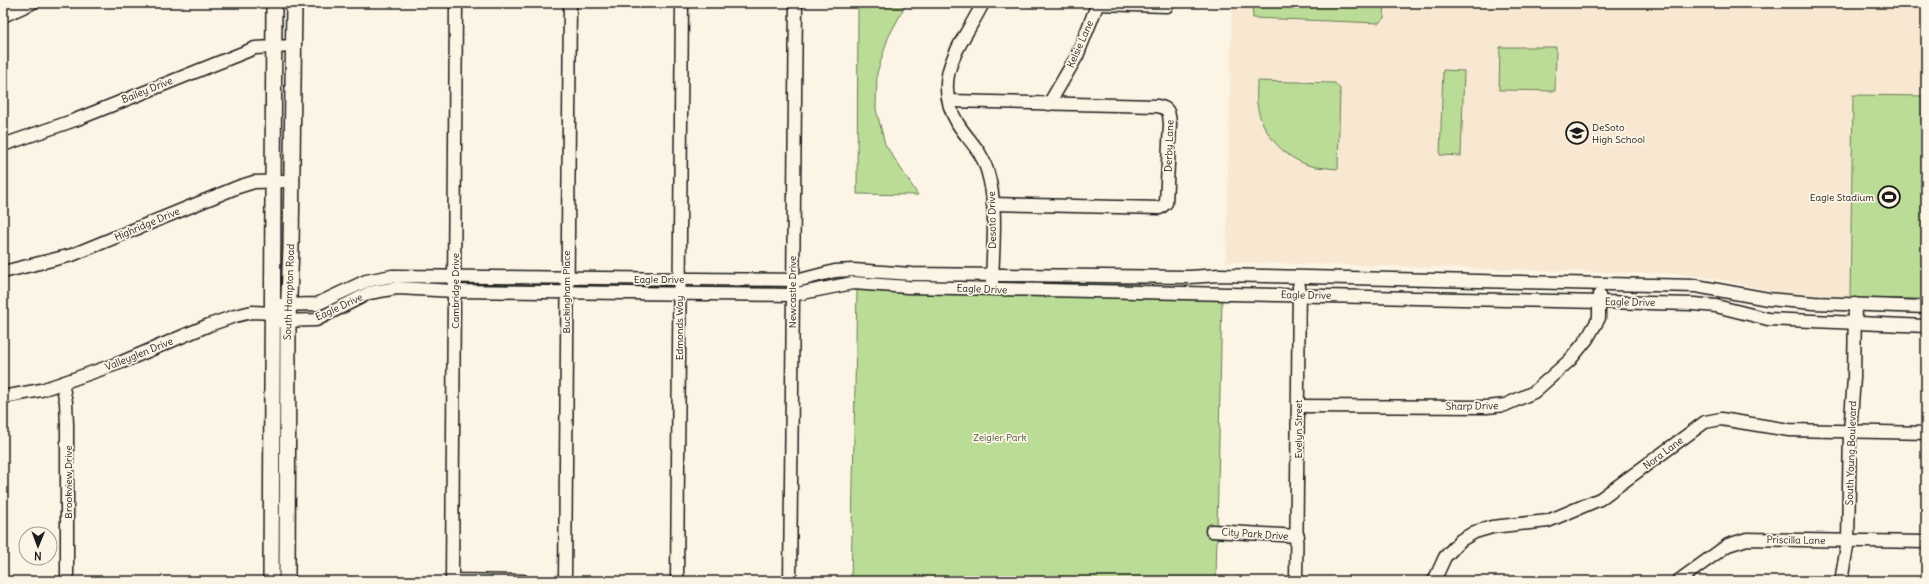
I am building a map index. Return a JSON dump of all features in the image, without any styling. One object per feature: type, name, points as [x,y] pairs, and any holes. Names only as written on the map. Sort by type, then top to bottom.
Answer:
[{"type":"main road","name":"South Hampton Road","points":[[271,581],[274,3]]},
{"type":"main road","name":"South Hampton Road","points":[[286,581],[288,480],[288,305],[292,182],[294,3]]},
{"type":"main road","points":[[272,480],[288,480]]},
{"type":"street","points":[[3,16],[32,3]]},
{"type":"street","name":"Cambridge Drive","points":[[456,3],[452,580],[523,581]]},
{"type":"street","name":"Buckingham Place","points":[[565,581],[566,278],[570,3]]},
{"type":"street","name":"Edmonds Way","points":[[677,581],[682,3]]},
{"type":"street","name":"Newcastle Drive","points":[[790,581],[796,3]]},
{"type":"street","name":"Desoto Drive","points":[[983,3],[952,58],[947,86],[953,113],[958,124],[981,154],[992,187],[992,289]]},
{"type":"street","points":[[1098,4],[1167,6]]},
{"type":"street","name":"Kelsie Lane","points":[[1049,104],[1077,56],[1098,4]]},
{"type":"street","name":"Bailey Drive","points":[[3,145],[75,120],[255,48],[293,46]]},
{"type":"street","name":"Derby Lane","points":[[950,101],[1166,108],[1170,112],[1166,203],[1160,208],[1150,209],[993,204]]},
{"type":"street","name":"Highridge Drive","points":[[3,272],[72,255],[238,187],[254,182],[292,182]]},
{"type":"street","points":[[853,270],[853,283]]},
{"type":"street","name":"Eagle Drive","points":[[273,313],[280,305],[318,304],[357,284],[378,278],[455,277],[800,280],[835,271],[853,270],[912,274],[1190,277],[1213,275],[1696,286],[1768,299],[1926,307]]},
{"type":"street","points":[[1212,293],[1213,275]]},
{"type":"street","points":[[1026,290],[1026,283],[1028,282],[1056,282],[1104,276]]},
{"type":"street","name":"Evelyn Street","points":[[1296,581],[1298,536],[1299,277]]},
{"type":"street","points":[[1442,281],[1442,298]]},
{"type":"street","name":"Eagle Drive","points":[[288,322],[316,320],[369,293],[397,288],[455,291],[566,293],[792,295],[853,283],[908,287],[1026,290],[1694,304],[1716,306],[1768,319],[1926,326]]},
{"type":"street","name":"Sharp Drive","points":[[1299,406],[1487,407],[1505,405],[1534,392],[1570,360],[1587,339],[1599,318],[1600,302],[1598,284]]},
{"type":"street","name":"South Young Boulevard","points":[[1841,581],[1848,541],[1850,432],[1854,378],[1856,304]]},
{"type":"street","name":"Valleyglen Drive","points":[[3,397],[41,390],[62,383],[122,362],[209,325],[235,316],[252,312],[273,313]]},
{"type":"street","points":[[273,313],[280,321],[288,322]]},
{"type":"street","name":"Brookview Drive","points":[[62,383],[66,402],[67,425],[67,581]]},
{"type":"street","name":"Nora Lane","points":[[1434,581],[1445,557],[1461,540],[1475,532],[1492,527],[1548,521],[1600,499],[1705,422],[1721,419],[1789,430],[1926,433]]},
{"type":"street","name":"City Park Drive","points":[[1212,531],[1298,536]]},
{"type":"street","name":"Priscilla Lane","points":[[1678,581],[1728,544],[1747,539],[1926,542]]},
{"type":"shaded area","name":"DeSoto High School","points":[[1232,3],[1926,3],[1926,299],[1845,298],[1781,293],[1722,280],[1682,274],[1226,262]]},
{"type":"green space","points":[[1252,3],[1385,3],[1384,18],[1379,23],[1253,18]]},
{"type":"green space","points":[[858,5],[905,6],[888,38],[877,73],[876,109],[885,144],[918,195],[857,194]]},
{"type":"green space","points":[[1500,47],[1556,47],[1555,91],[1499,90]]},
{"type":"green space","points":[[1443,70],[1464,71],[1461,156],[1440,155]]},
{"type":"green space","points":[[1257,81],[1335,83],[1340,89],[1338,169],[1316,167],[1305,164],[1285,152],[1277,144],[1263,125],[1259,114]]},
{"type":"green space","name":"Eagle Stadium","points":[[1853,95],[1926,96],[1926,299],[1850,298]]},
{"type":"green space","name":"Zeigler Park","points":[[857,290],[1222,297],[1216,581],[851,581]]},
{"type":"place","name":"DeSoto High School","points":[[1577,133]]},
{"type":"place","name":"Eagle Stadium","points":[[1889,197]]}]
